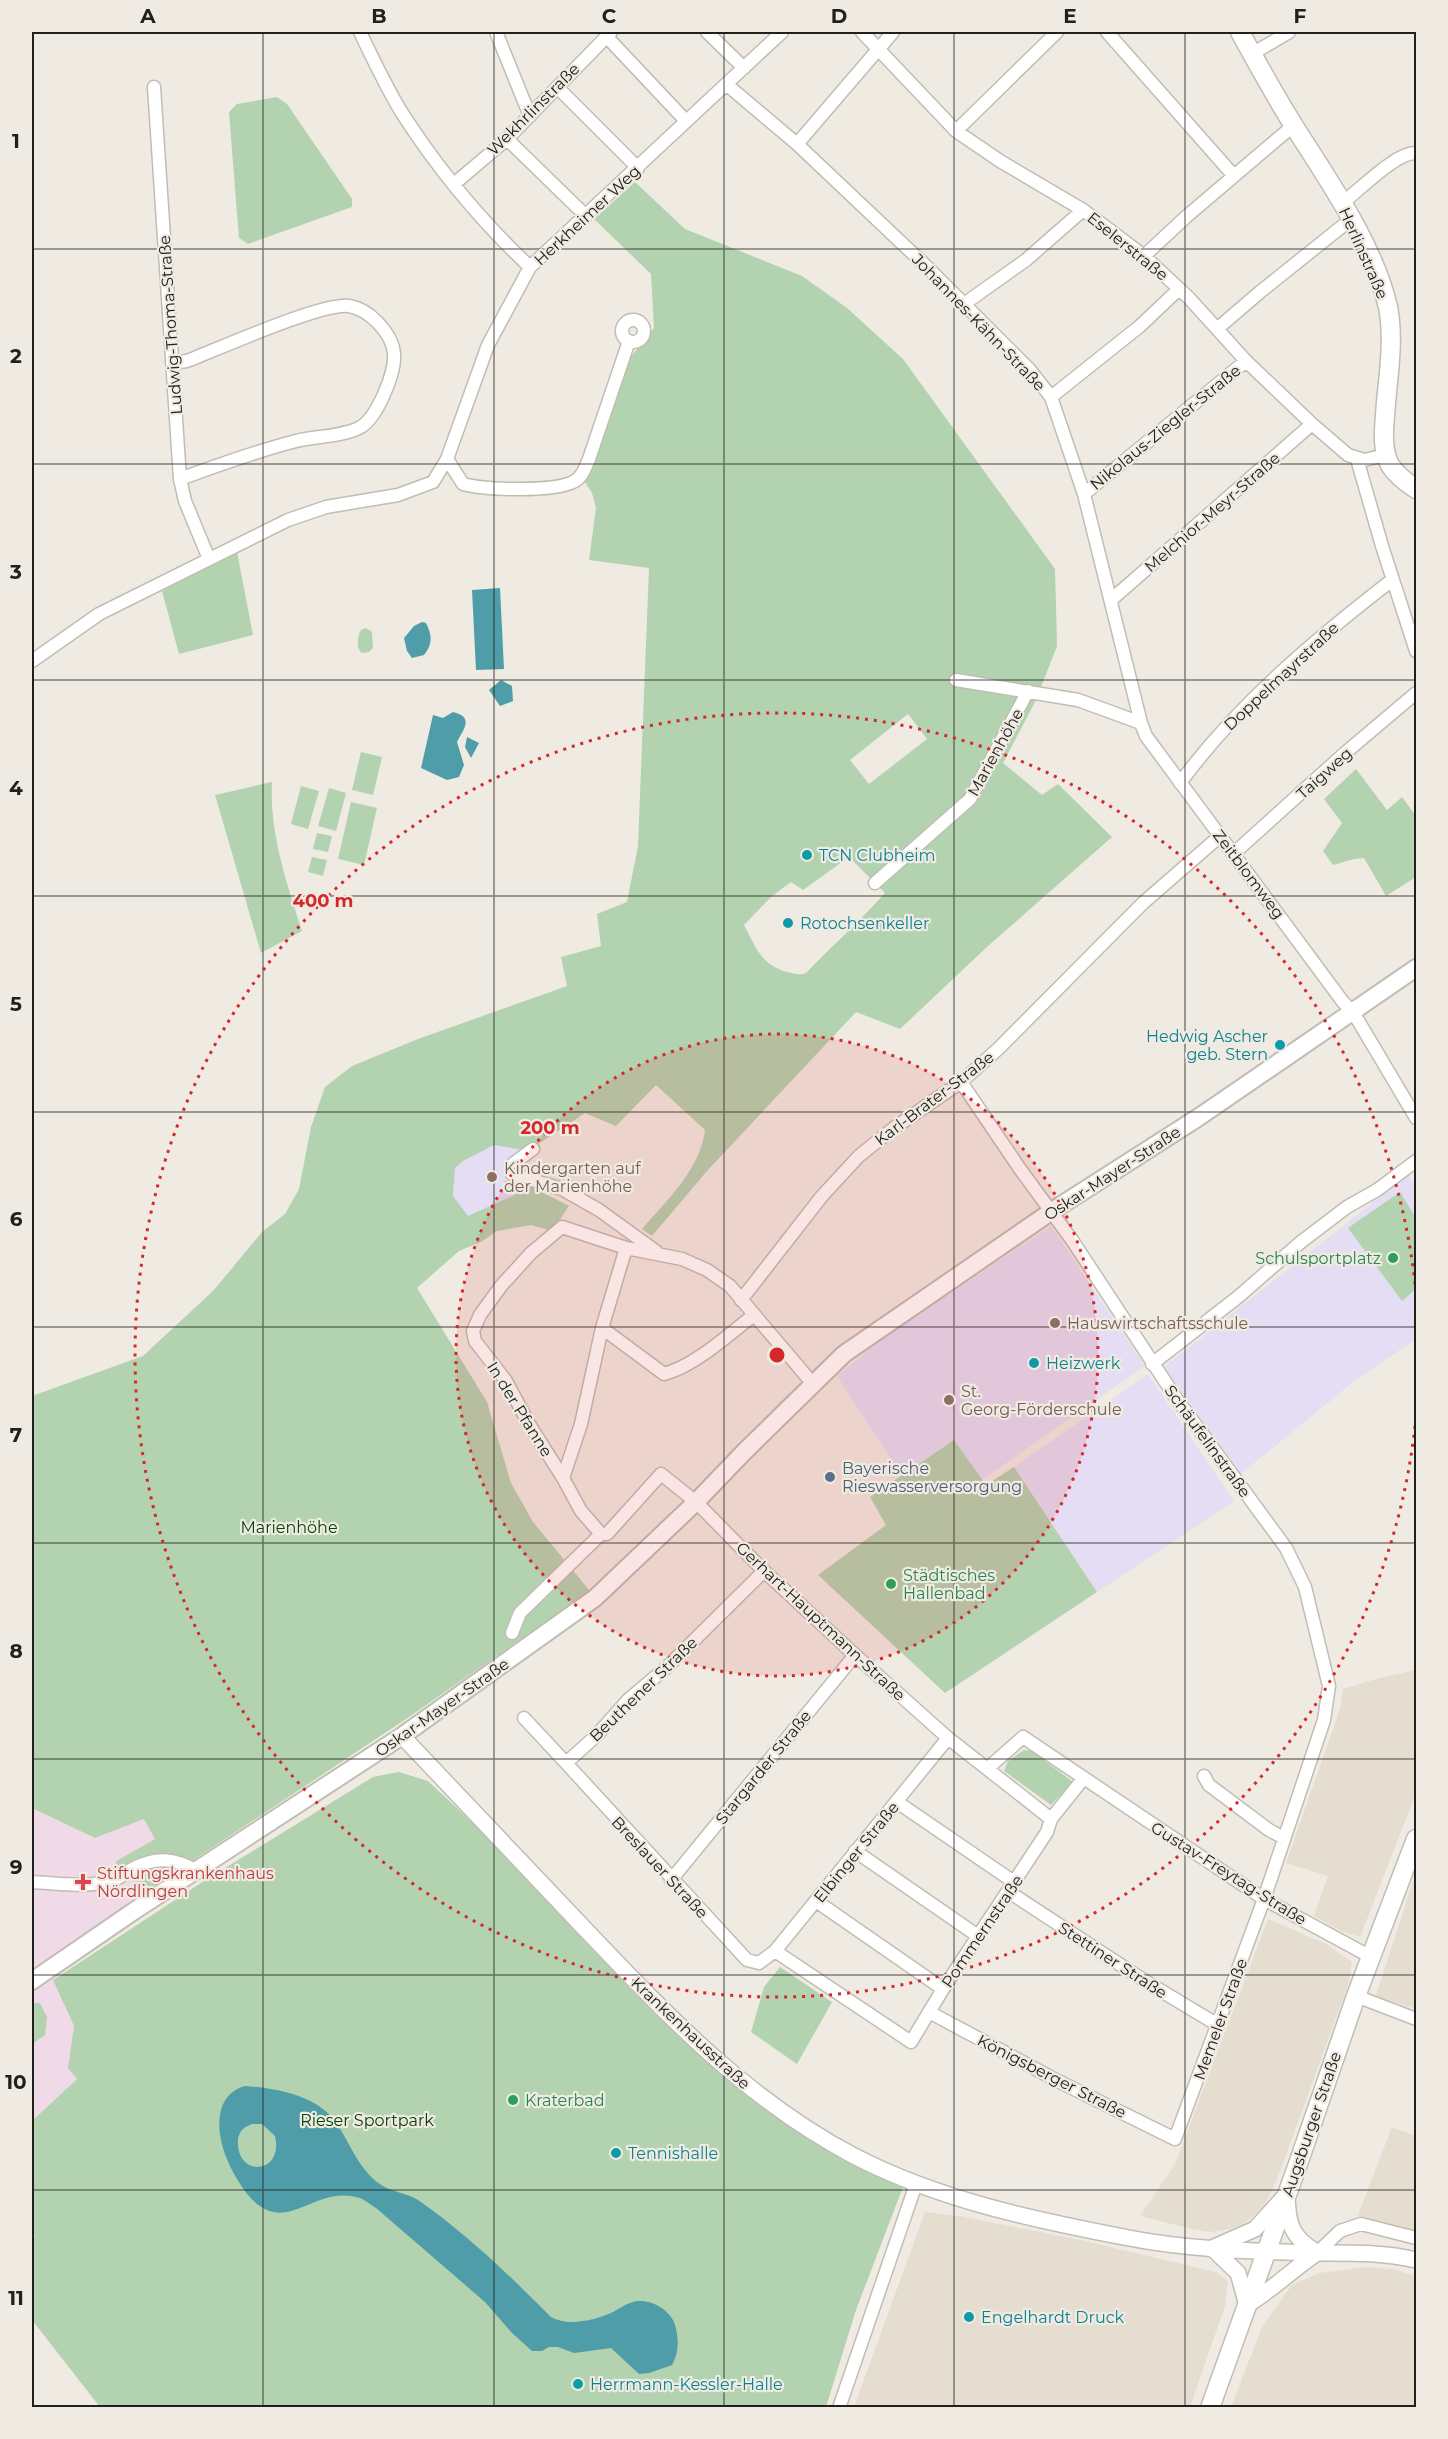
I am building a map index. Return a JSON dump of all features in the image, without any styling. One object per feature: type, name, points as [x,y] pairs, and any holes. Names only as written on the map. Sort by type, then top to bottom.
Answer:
[{"type":"main road","name":"Herlinstraße","points":[[1240,32],[1342,203],[1367,253],[1388,310],[1390,339],[1384,436],[1386,455]]},
{"type":"main road","points":[[1386,455],[1399,476],[1416,489]]},
{"type":"main road","name":"Oskar-Mayer-Straße","points":[[32,1981],[134,1911],[402,1736],[594,1598],[696,1502],[844,1354],[1052,1211],[1199,1117],[1416,969]]},
{"type":"main road","name":"Augsburger Straße","points":[[1210,2408],[1356,1996],[1416,1839]]},
{"type":"street","points":[[360,32],[401,111],[454,184],[498,236],[530,267]]},
{"type":"street","points":[[496,32],[530,116]]},
{"type":"street","points":[[707,32],[744,68]]},
{"type":"street","name":"Herkheimer Weg","points":[[32,661],[99,614],[271,528],[327,507],[398,495],[432,482],[447,459],[488,345],[530,267],[782,32]]},
{"type":"street","name":"Eselerstraße","points":[[862,32],[956,132],[1083,210],[1144,256],[1312,424],[1348,455],[1357,459]]},
{"type":"street","points":[[797,144],[876,49],[893,32]]},
{"type":"street","points":[[956,132],[1057,32]]},
{"type":"street","points":[[1107,32],[1234,176]]},
{"type":"street","points":[[1252,54],[1289,32]]},
{"type":"street","points":[[608,34],[686,121]]},
{"type":"street","name":"Wekhrlinstraße","points":[[454,184],[507,139],[608,34]]},
{"type":"street","name":"Johannes-Kähn-Straße","points":[[726,84],[797,144],[964,304],[1029,369],[1051,397],[1084,494],[1146,736]]},
{"type":"street","name":"Ludwig-Thoma-Straße","points":[[154,87],[180,478],[186,501],[209,559]]},
{"type":"street","points":[[557,87],[638,168]]},
{"type":"street","points":[[1144,256],[1294,125]]},
{"type":"street","points":[[507,139],[586,216]]},
{"type":"street","points":[[1342,203],[1394,161],[1416,153]]},
{"type":"street","points":[[964,304],[1019,266],[1083,210]]},
{"type":"street","points":[[1218,328],[1350,220]]},
{"type":"street","points":[[1051,397],[1140,326],[1179,289]]},
{"type":"street","points":[[172,363],[187,361],[311,314],[340,306],[351,306],[368,314],[386,333],[394,350],[394,366],[377,407],[369,421],[359,428],[298,441],[180,478]]},
{"type":"street","points":[[447,459],[463,484],[478,488],[538,488],[574,482],[580,477],[589,459],[629,341]]},
{"type":"street","name":"Nikolaus-Ziegler-Straße","points":[[1084,494],[1246,360]]},
{"type":"street","name":"Melchior-Meyr-Straße","points":[[1111,600],[1312,424]]},
{"type":"street","points":[[1386,455],[1357,459],[1392,580],[1416,651]]},
{"type":"street","name":"Doppelmayrstraße","points":[[1180,783],[1202,753],[1266,688],[1325,633],[1392,580]]},
{"type":"street","name":"Marienhöhe","points":[[875,883],[970,800],[1028,691],[956,680]]},
{"type":"street","points":[[1028,691],[1078,700],[1141,723]]},
{"type":"street","name":"Taigweg","points":[[1233,854],[1345,753],[1416,693]]},
{"type":"street","name":"Zeitblomweg","points":[[1146,736],[1343,1002],[1353,1012],[1416,1119]]},
{"type":"street","name":"Karl-Brater-Straße","points":[[741,1300],[822,1196],[859,1156],[894,1128],[961,1082],[1005,1042],[1143,903],[1220,836]]},
{"type":"street","name":"Schäufelinstraße","points":[[961,1082],[1052,1211],[1152,1364],[1282,1542],[1305,1587],[1329,1686],[1328,1699],[1324,1720],[1264,1899]]},
{"type":"street","points":[[533,1149],[514,1163],[512,1174],[562,1189],[599,1210],[660,1254]]},
{"type":"street","points":[[1152,1364],[1238,1297],[1301,1242],[1347,1207],[1377,1190],[1416,1161]]},
{"type":"street","name":"In der Pfanne","points":[[601,1534],[580,1511],[506,1381],[475,1341],[473,1330],[480,1315],[501,1286],[531,1253],[562,1227],[626,1248],[682,1259],[707,1270],[730,1286],[813,1384]]},
{"type":"street","name":"In der Pfanne","points":[[563,1478],[581,1424],[602,1328],[626,1248]]},
{"type":"street","points":[[602,1328],[664,1374],[674,1371],[716,1344],[754,1315]]},
{"type":"street","points":[[512,1633],[520,1613],[601,1534],[607,1534],[661,1474],[696,1502]]},
{"type":"street","name":"Gerhart-Hauptmann-Straße","points":[[696,1502],[764,1571],[855,1655],[948,1737],[1051,1819]]},
{"type":"street","name":"Beuthener Straße","points":[[566,1763],[597,1735],[628,1700],[667,1667],[764,1571]]},
{"type":"street","name":"Stargarder Straße","points":[[671,1880],[855,1655]]},
{"type":"street","points":[[524,1718],[566,1763]]},
{"type":"street","name":"Krankenhausstraße","points":[[402,1736],[656,2004],[719,2064],[783,2115],[855,2157],[916,2184],[1005,2212],[1133,2239],[1212,2248],[1266,2250]]},
{"type":"street","name":"Elbinger Straße","points":[[759,1963],[775,1951],[855,1851],[897,1803],[948,1737]]},
{"type":"street","name":"Gustav-Freytag-Straße","points":[[988,1768],[1023,1737],[1264,1899],[1371,1957]]},
{"type":"street","name":"Breslauer Straße","points":[[566,1763],[671,1880],[747,1960],[759,1963]]},
{"type":"street","points":[[1204,1776],[1209,1785],[1269,1830],[1284,1838]]},
{"type":"street","name":"Pommernstraße","points":[[775,1951],[911,2042],[943,1989],[1047,1832],[1051,1819],[1087,1781]]},
{"type":"street","name":"Stettiner Straße","points":[[897,1803],[1148,1983],[1218,2025]]},
{"type":"street","points":[[855,1851],[978,1936]]},
{"type":"street","points":[[32,1882],[73,1885],[111,1881],[134,1868],[165,1859],[180,1862],[197,1871]]},
{"type":"street","name":"Memeler Straße","points":[[1175,2139],[1264,1899]]},
{"type":"street","points":[[816,1901],[943,1989]]},
{"type":"street","points":[[1356,1996],[1416,2019]]},
{"type":"street","name":"Königsberger Straße","points":[[929,2012],[1058,2081],[1175,2139]]},
{"type":"street","points":[[838,2408],[916,2184]]},
{"type":"street","points":[[1287,2194],[1255,2229],[1212,2248],[1238,2273],[1247,2306],[1264,2295],[1292,2269],[1317,2253],[1340,2231],[1361,2224],[1416,2238]]},
{"type":"street","points":[[1287,2194],[1288,2215],[1294,2234],[1300,2242],[1317,2253]]},
{"type":"street","points":[[1266,2250],[1378,2254],[1416,2260]]},
{"type":"shaded area","name":"Kindergarten auf der Marienhöhe","points":[[494,1145],[524,1150],[532,1187],[468,1217],[453,1196],[455,1168],[463,1161]]},
{"type":"shaded area","points":[[1409,1174],[1416,1190],[1416,1339],[1357,1379],[1241,1474],[1164,1367]]},
{"type":"shaded area","points":[[1051,1226],[1145,1366],[982,1480],[954,1440],[902,1475],[837,1376],[882,1339]]},
{"type":"shaded area","points":[[1148,1374],[1234,1501],[1097,1592],[1014,1467]]},
{"type":"shaded area","points":[[1416,1670],[1416,1793],[1360,1937],[1341,1931],[1314,1916],[1328,1876],[1286,1863],[1340,1709],[1343,1689]]},
{"type":"shaded area","name":"Stiftungskrankenhaus Nördlingen","points":[[32,1808],[95,1838],[144,1819],[155,1839],[116,1862],[144,1893],[32,1968]]},
{"type":"shaded area","points":[[1416,1872],[1416,2009],[1376,1996]]},
{"type":"shaded area","points":[[1268,1919],[1326,1944],[1352,1962],[1348,1985],[1278,2177],[1266,2202],[1254,2216],[1230,2229],[1210,2232],[1140,2216],[1175,2164]]},
{"type":"shaded area","points":[[53,1980],[74,2026],[68,2067],[77,2079],[32,2121],[32,2044],[45,2034],[32,2003],[32,1992]]},
{"type":"shaded area","points":[[1392,2127],[1416,2136],[1416,2232],[1358,2215]]},
{"type":"shaded area","points":[[925,2212],[959,2216],[1080,2240],[1216,2272],[1228,2281],[1225,2306],[1190,2407],[854,2407]]},
{"type":"shaded area","points":[[1367,2267],[1393,2269],[1416,2276],[1416,2407],[1231,2407],[1262,2327],[1292,2285],[1319,2273]]},
{"type":"green space","points":[[277,97],[287,104],[352,199],[352,207],[248,244],[239,238],[229,112],[237,104]]},
{"type":"green space","name":"Marienhöhe","points":[[635,182],[685,229],[802,276],[847,308],[903,359],[1055,569],[1057,646],[1036,700],[1003,763],[1042,795],[1058,784],[1112,837],[988,946],[900,1029],[856,1012],[707,1171],[652,1236],[642,1229],[681,1184],[697,1158],[705,1130],[656,1085],[616,1126],[585,1113],[528,1151],[494,1145],[463,1161],[455,1168],[453,1196],[468,1216],[532,1187],[569,1206],[552,1231],[531,1225],[497,1231],[481,1242],[459,1251],[417,1288],[487,1402],[511,1483],[533,1522],[590,1591],[406,1719],[144,1893],[115,1862],[155,1839],[144,1819],[95,1838],[32,1808],[32,1396],[143,1356],[214,1290],[262,1232],[285,1214],[299,1189],[311,1127],[325,1087],[352,1066],[418,1039],[567,986],[561,957],[601,946],[597,914],[627,902],[638,846],[649,568],[589,560],[596,508],[592,493],[585,482],[630,358],[654,328],[651,274],[594,219]],"holes":[[[908,714],[927,739],[869,784],[850,760]],[[849,857],[885,893],[806,973],[799,974],[778,969],[760,954],[744,925],[771,897],[791,882],[803,890]]]},
{"type":"green space","points":[[237,552],[253,635],[179,654],[162,591]]},
{"type":"green space","points":[[366,628],[372,632],[373,648],[369,652],[362,653],[358,646],[358,639],[361,630]]},
{"type":"green space","points":[[361,752],[382,757],[373,795],[352,790]]},
{"type":"green space","points":[[1356,769],[1387,810],[1402,797],[1416,816],[1416,877],[1386,896],[1364,858],[1333,865],[1323,851],[1342,823],[1324,799]]},
{"type":"green space","points":[[272,782],[276,839],[302,931],[261,953],[215,795]]},
{"type":"green space","points":[[301,786],[319,791],[308,829],[291,824]]},
{"type":"green space","points":[[329,788],[346,793],[336,831],[318,826]]},
{"type":"green space","points":[[351,802],[377,808],[364,865],[338,859]]},
{"type":"green space","points":[[317,833],[332,836],[328,852],[313,849]]},
{"type":"green space","points":[[312,857],[327,860],[323,876],[308,872]]},
{"type":"green space","name":"Schulsportplatz","points":[[1400,1192],[1416,1218],[1416,1289],[1402,1301],[1348,1228]]},
{"type":"green space","points":[[954,1440],[986,1485],[1014,1467],[1097,1592],[945,1693],[818,1575],[886,1525],[870,1497]]},
{"type":"green space","points":[[1024,1750],[1032,1751],[1073,1782],[1051,1805],[1004,1771],[1008,1761]]},
{"type":"green space","name":"Rieser Sportpark","points":[[399,1772],[428,1781],[783,2114],[906,2179],[856,2310],[826,2407],[100,2407],[32,2320],[32,2240],[35,2236],[32,2232],[32,2121],[77,2079],[68,2068],[74,2026],[53,1980],[204,1881],[373,1777]]},
{"type":"green space","points":[[780,1967],[832,2002],[797,2064],[751,2032],[764,1987]]},
{"type":"green space","points":[[32,2003],[40,2003],[47,2017],[45,2035],[32,2044]]},
{"type":"water","points":[[500,588],[504,669],[476,670],[472,590]]},
{"type":"water","points":[[422,622],[428,627],[430,643],[424,655],[412,658],[407,651],[404,638],[414,626]]},
{"type":"water","points":[[501,680],[512,686],[513,701],[500,706],[489,690]]},
{"type":"water","points":[[453,712],[460,714],[466,721],[457,742],[464,765],[459,777],[447,780],[421,768],[433,715],[443,718]]},
{"type":"water","points":[[467,737],[479,743],[471,758],[465,747]]},
{"type":"water","points":[[245,2086],[282,2091],[318,2105],[336,2122],[359,2162],[370,2176],[392,2190],[418,2200],[454,2227],[551,2317],[574,2322],[606,2315],[636,2301],[657,2305],[668,2313],[675,2325],[678,2346],[672,2365],[639,2374],[611,2348],[574,2353],[558,2347],[532,2351],[512,2333],[485,2302],[376,2208],[360,2198],[341,2195],[279,2213],[265,2209],[249,2197],[233,2172],[220,2137],[219,2122],[223,2105],[228,2096]],"holes":[[[262,2124],[275,2136],[276,2149],[273,2159],[266,2165],[251,2166],[244,2161],[239,2152],[238,2140],[241,2132],[247,2126]]]},
{"type":"place","name":"TCN Clubheim","points":[[807,855]]},
{"type":"place","name":"Rotochsenkeller","points":[[788,923]]},
{"type":"place","name":"Hedwig Ascher geb. Stern","points":[[1280,1045]]},
{"type":"place","name":"Kindergarten auf der Marienhöhe","points":[[492,1177]]},
{"type":"place","name":"Schulsportplatz","points":[[1393,1258]]},
{"type":"place","name":"Hauswirtschaftsschule","points":[[1055,1323]]},
{"type":"place","name":"Heizwerk","points":[[1034,1363]]},
{"type":"place","name":"St. Georg-Förderschule","points":[[949,1400]]},
{"type":"place","name":"Bayerische Rieswasserversorgung","points":[[830,1477]]},
{"type":"place","name":"Städtisches Hallenbad","points":[[891,1584]]},
{"type":"place","name":"Stiftungskrankenhaus Nördlingen","points":[[83,1882]]},
{"type":"place","name":"Kraterbad","points":[[513,2100]]},
{"type":"place","name":"Tennishalle","points":[[616,2153]]},
{"type":"place","name":"Engelhardt Druck","points":[[969,2317]]},
{"type":"place","name":"Herrmann-Kessler-Halle","points":[[578,2384]]}]
